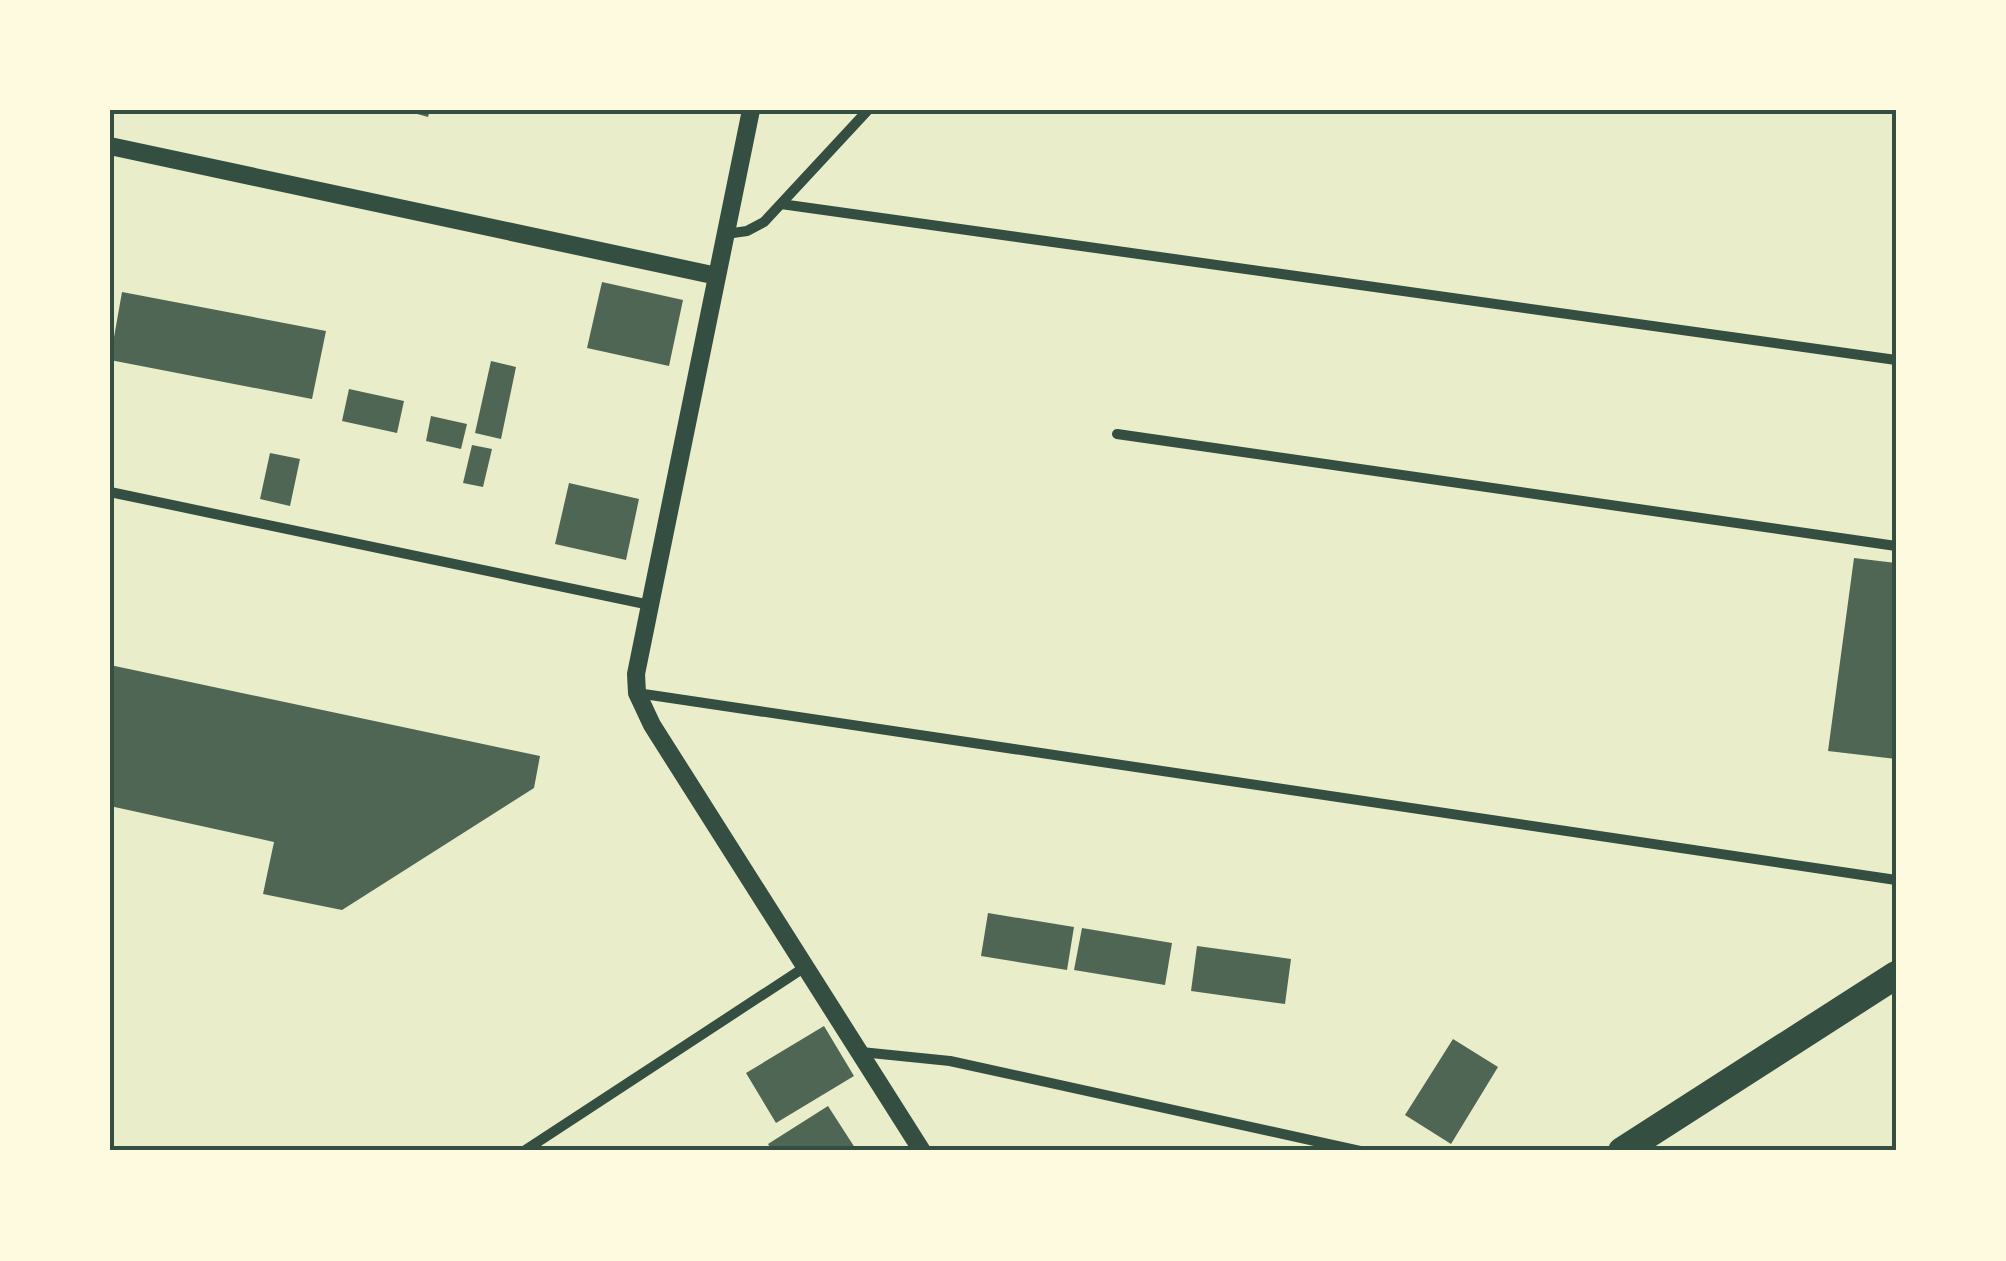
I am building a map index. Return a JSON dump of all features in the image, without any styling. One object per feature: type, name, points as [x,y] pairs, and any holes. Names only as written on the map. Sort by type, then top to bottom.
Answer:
[{"type":"highway","points":[[1622,1151],[1896,975]]},
{"type":"street","points":[[751,110],[636,674],[637,694],[652,724],[922,1151]]},
{"type":"street","points":[[726,234],[747,231],[764,222],[868,110]]},
{"type":"street","points":[[110,146],[717,276]]},
{"type":"street","points":[[782,204],[1896,360]]},
{"type":"street","points":[[1116,434],[1896,546]]},
{"type":"street","points":[[110,492],[650,605]]},
{"type":"street","points":[[637,694],[1896,880]]},
{"type":"street","points":[[524,1151],[806,967]]},
{"type":"street","points":[[861,1052],[950,1061],[1360,1151]]},
{"type":"building","points":[[403,110],[430,110],[428,117]]},
{"type":"building","points":[[602,282],[683,300],[669,366],[587,348]]},
{"type":"building","points":[[122,292],[326,331],[312,399],[110,360]]},
{"type":"building","points":[[491,361],[516,367],[501,439],[475,433]]},
{"type":"building","points":[[349,389],[404,401],[397,433],[342,421]]},
{"type":"building","points":[[431,416],[467,424],[461,449],[426,441]]},
{"type":"building","points":[[472,445],[492,449],[483,487],[463,483]]},
{"type":"building","points":[[270,453],[300,459],[290,506],[260,499]]},
{"type":"building","points":[[569,483],[639,499],[626,560],[555,544]]},
{"type":"building","points":[[1854,558],[1896,563],[1896,759],[1828,751]]},
{"type":"building","points":[[110,665],[540,756],[534,788],[342,910],[263,894],[274,842],[110,806]]},
{"type":"building","points":[[988,913],[1074,927],[1067,970],[981,956]]},
{"type":"building","points":[[1082,928],[1172,943],[1165,985],[1074,970]]},
{"type":"building","points":[[1197,946],[1291,959],[1285,1004],[1191,991]]},
{"type":"building","points":[[824,1026],[854,1076],[776,1123],[746,1073]]},
{"type":"building","points":[[1453,1039],[1498,1067],[1451,1144],[1405,1115]]},
{"type":"building","points":[[828,1106],[857,1151],[772,1151],[768,1144]]}]
